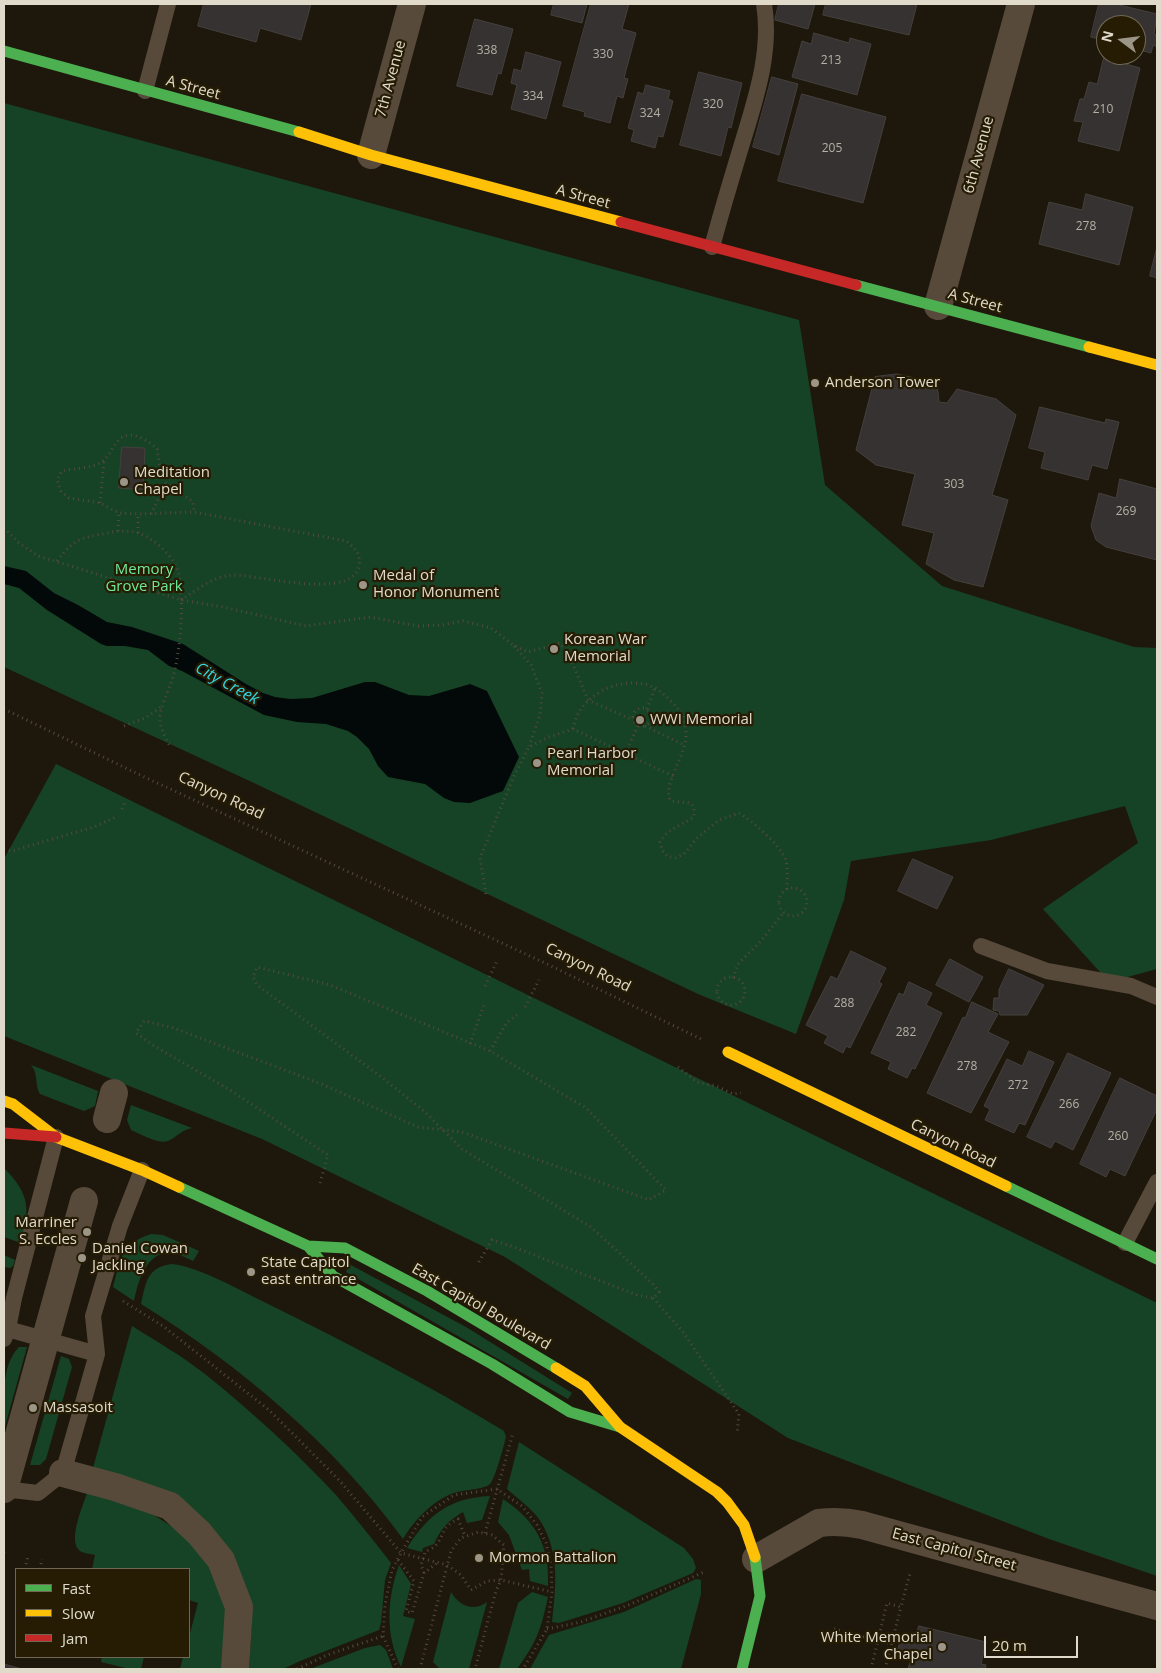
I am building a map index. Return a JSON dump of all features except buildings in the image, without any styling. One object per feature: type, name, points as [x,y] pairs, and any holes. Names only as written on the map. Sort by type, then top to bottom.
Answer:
[{"type":"street","name":"7th Avenue","points":[[371,155],[412,4]]},
{"type":"street","name":"6th Avenue","points":[[938,306],[1021,4]]},
{"type":"street","name":"A Street","points":[[4,51],[319,138],[371,155],[1157,365]]},
{"type":"street","name":"Canyon Road","points":[[728,1052],[1157,1259]]},
{"type":"street","points":[[107,1119],[114,1093]]},
{"type":"street","name":"East Capitol Boulevard","points":[[4,1101],[13,1104],[56,1137],[142,1170],[308,1246],[345,1248],[467,1314],[585,1386],[620,1426],[696,1477],[727,1502],[744,1525],[756,1559],[760,1596],[742,1669]]},
{"type":"street","name":"East Capitol Boulevard","points":[[4,1133],[56,1137]]},
{"type":"street","points":[[4,1489],[84,1201]]},
{"type":"street","name":"East Capitol Boulevard","points":[[308,1246],[333,1276],[492,1364],[570,1412],[620,1426]]},
{"type":"street","points":[[64,1473],[115,1487],[170,1506],[199,1533],[221,1560],[239,1607],[235,1669]]},
{"type":"street","name":"East Capitol Street","points":[[756,1559],[819,1523],[830,1521],[846,1522],[1157,1606]]},
{"type":"lane","points":[[145,91],[168,4]]},
{"type":"lane","points":[[712,247],[764,63],[766,18],[764,4]]},
{"type":"lane","points":[[981,946],[1047,971],[1131,986],[1157,997]]},
{"type":"lane","points":[[56,1137],[9,1299],[5,1332],[45,1340],[97,1354]]},
{"type":"lane","points":[[4,1489],[38,1493],[64,1473],[97,1354],[93,1316],[120,1226],[142,1170]]},
{"type":"lane","points":[[1125,1243],[1157,1182]]},
{"type":"path","points":[[181,600],[217,578],[233,575],[330,584],[344,582],[354,576],[359,568],[356,549],[346,541],[194,512],[138,514],[119,512],[100,502],[69,498],[61,491],[57,480],[62,472],[73,468],[92,466],[104,461],[122,438],[132,435],[145,439],[157,449],[161,473],[166,483],[193,502],[194,512]]},
{"type":"path","points":[[100,502],[104,461]]},
{"type":"path","points":[[151,514],[166,483]]},
{"type":"path","points":[[118,531],[119,512]]},
{"type":"path","points":[[138,514],[138,533]]},
{"type":"path","points":[[4,528],[19,544],[38,556],[181,600],[223,607],[306,626],[370,617],[418,626],[441,625],[463,621],[491,628],[513,645],[531,665],[542,693],[540,715],[529,747],[514,776],[480,858],[486,894]]},
{"type":"path","points":[[57,561],[67,548],[79,538],[118,531],[138,533],[151,540],[167,553],[179,572],[181,600],[176,668],[162,706],[160,719],[164,736],[172,748]]},
{"type":"path","points":[[513,645],[528,652],[560,643],[571,660],[588,700],[633,720],[638,726]]},
{"type":"path","points":[[573,729],[576,716],[588,700],[604,689],[616,684],[643,684],[655,688],[673,703],[683,717],[686,735],[682,757],[667,793],[670,800],[692,804],[694,810],[694,817],[664,835],[660,842],[662,850],[667,856],[674,858],[684,854],[697,838],[718,820],[739,813],[774,842],[786,861],[787,890]]},
{"type":"path","points":[[647,709],[655,688]]},
{"type":"path","points":[[124,726],[145,718],[162,706]]},
{"type":"path","points":[[633,720],[635,711],[639,708],[647,709]]},
{"type":"path","name":"Canyon Road","points":[[4,709],[547,964],[728,1052]]},
{"type":"path","points":[[645,726],[649,724],[652,717],[647,709]]},
{"type":"path","points":[[638,726],[645,726],[684,745]]},
{"type":"path","points":[[625,754],[638,726]]},
{"type":"path","points":[[529,747],[549,737],[573,729],[673,776]]},
{"type":"path","points":[[122,809],[125,802]]},
{"type":"path","points":[[4,850],[12,851],[94,828],[118,816]]},
{"type":"path","points":[[794,888],[804,893],[807,902],[801,913],[795,916],[784,912],[780,901],[782,894],[794,888]]},
{"type":"path","points":[[733,978],[738,964],[760,942],[784,912]]},
{"type":"path","points":[[484,986],[497,961]]},
{"type":"path","points":[[320,1182],[328,1155],[238,1095],[156,1047],[136,1033],[144,1020],[171,1027],[318,1083],[418,1127],[442,1130],[462,1132],[649,1200],[666,1190],[586,1108],[490,1052],[330,985],[257,967],[253,977],[257,985],[424,1111],[442,1130],[462,1149],[590,1228],[652,1283],[659,1292],[653,1298]]},
{"type":"path","points":[[727,978],[733,978],[742,983],[744,994],[738,1003],[727,1005],[719,998],[718,991],[722,981],[727,978]]},
{"type":"path","points":[[525,1007],[539,980]]},
{"type":"path","points":[[470,1044],[485,1002]]},
{"type":"path","points":[[490,1052],[507,1022],[517,1015]]},
{"type":"path","points":[[678,1067],[697,1082],[716,1086],[733,1094]]},
{"type":"path","points":[[477,1265],[492,1240],[637,1295],[653,1298],[683,1332],[739,1414],[737,1434]]},
{"type":"path","points":[[120,1300],[163,1326],[269,1410],[339,1480],[401,1553],[447,1565],[461,1575],[471,1590],[486,1582],[502,1580],[552,1592]]},
{"type":"path","points":[[485,1533],[513,1433]]},
{"type":"path","points":[[398,1669],[383,1636],[385,1605],[390,1579],[392,1570],[401,1553],[422,1518],[454,1495],[497,1489],[522,1506],[537,1524],[546,1543],[551,1565],[552,1592],[547,1629],[523,1669]]},
{"type":"path","points":[[398,1560],[414,1581],[406,1611],[412,1613],[424,1573],[422,1565],[425,1552],[436,1546],[444,1529],[458,1519],[465,1536]]},
{"type":"path","points":[[420,1669],[451,1551],[461,1538],[478,1532],[492,1535],[504,1545],[502,1580],[496,1591],[475,1669]]},
{"type":"path","points":[[25,1568],[28,1556]]},
{"type":"path","points":[[40,1568],[42,1559]]},
{"type":"path","points":[[424,1573],[437,1562]]},
{"type":"path","points":[[547,1629],[589,1619],[631,1604],[704,1572]]},
{"type":"path","points":[[885,1669],[910,1572]]},
{"type":"path","points":[[871,1669],[887,1603],[901,1607]]},
{"type":"path","points":[[834,1629],[891,1644]]},
{"type":"path","points":[[297,1669],[327,1655],[383,1636]]},
{"type":"green space","name":"Memory Grove Park","points":[[4,103],[799,320],[825,485],[942,586],[1134,647],[1157,648],[1157,969],[1109,982],[1043,909],[1138,843],[1125,806],[991,840],[851,861],[844,900],[796,1034],[698,994],[254,783],[4,667]]},
{"type":"green space","points":[[56,764],[1157,1303],[1157,1576],[1049,1539],[788,1438],[505,1257],[262,1139],[4,1036],[4,859]]},
{"type":"green space","points":[[31,1065],[98,1091],[95,1106],[84,1111],[40,1094],[35,1072]]},
{"type":"green space","points":[[131,1105],[192,1128],[170,1140],[161,1142],[150,1139],[131,1130],[127,1120]]},
{"type":"green space","points":[[4,1168],[19,1186],[26,1202],[26,1221],[21,1243],[4,1237]]},
{"type":"green space","points":[[151,1234],[163,1235],[199,1251],[193,1261],[174,1253],[155,1257],[149,1262],[141,1277],[134,1301],[113,1287],[120,1261],[127,1248],[141,1238]]},
{"type":"green space","points":[[4,1255],[15,1260],[10,1268],[4,1267]]},
{"type":"green space","points":[[172,1264],[207,1274],[233,1286],[416,1380],[504,1431],[505,1441],[497,1469],[490,1484],[457,1492],[433,1504],[413,1524],[403,1539],[347,1471],[283,1409],[213,1353],[141,1304],[149,1277],[157,1268]]},
{"type":"green space","points":[[349,1264],[466,1327],[572,1393],[568,1399],[346,1272]]},
{"type":"green space","points":[[132,1326],[196,1367],[239,1402],[305,1463],[357,1520],[391,1563],[385,1580],[379,1630],[283,1669],[249,1669],[252,1620],[229,1553],[93,1468]]},
{"type":"green space","points":[[19,1347],[27,1347],[4,1430],[4,1386],[6,1374],[13,1355]]},
{"type":"green space","points":[[61,1356],[69,1359],[72,1367],[46,1459],[40,1465],[30,1465]]},
{"type":"green space","points":[[519,1442],[684,1548],[693,1559],[696,1568],[693,1573],[623,1603],[559,1623],[552,1622],[555,1571],[554,1558],[547,1534],[538,1517],[530,1508],[507,1489]]},
{"type":"green space","points":[[87,1493],[143,1508],[185,1535],[213,1570],[228,1611],[225,1669],[180,1669],[183,1658],[190,1658],[190,1633],[198,1603],[190,1600],[190,1568],[92,1568],[95,1555],[80,1551],[76,1546],[75,1532]]},
{"type":"green space","points":[[490,1496],[482,1520],[467,1523],[463,1512],[442,1529],[434,1544],[423,1548],[422,1552],[407,1548],[423,1526],[441,1510],[463,1500]]},
{"type":"green space","points":[[503,1499],[524,1516],[539,1536],[546,1559],[548,1586],[530,1581],[529,1569],[522,1570],[509,1535],[498,1522]]},
{"type":"green space","points":[[399,1565],[411,1584],[403,1616],[415,1619],[401,1667],[392,1642],[389,1616],[392,1591]]},
{"type":"green space","points":[[696,1579],[701,1580],[701,1594],[681,1669],[530,1669],[549,1635],[624,1612]]},
{"type":"green space","points":[[451,1592],[458,1601],[467,1606],[477,1607],[487,1602],[469,1669],[440,1669],[433,1662]]},
{"type":"green space","points":[[532,1592],[548,1597],[537,1635],[517,1669],[499,1669],[518,1603]]},
{"type":"green space","points":[[380,1645],[386,1650],[393,1669],[310,1669],[365,1648]]},
{"type":"green space","points":[[102,1658],[144,1658],[141,1669],[130,1669],[101,1662]]},
{"type":"water","name":"City Creek","points":[[4,566],[26,571],[54,593],[107,622],[132,627],[183,644],[246,684],[275,697],[290,699],[312,698],[365,682],[375,682],[409,695],[429,696],[470,684],[487,691],[519,757],[503,791],[470,803],[454,802],[444,798],[425,784],[388,777],[378,766],[369,749],[348,731],[326,724],[297,722],[264,715],[182,671],[169,666],[148,650],[101,644],[47,610],[19,588],[4,584]]},
{"type":"traffic: fast","points":[[4,51],[299,132]]},
{"type":"traffic: fast","points":[[856,285],[1089,347]]},
{"type":"traffic: fast","points":[[1006,1186],[1157,1259]]},
{"type":"traffic: fast","points":[[179,1187],[308,1246],[345,1248],[427,1291],[556,1368]]},
{"type":"traffic: fast","points":[[308,1246],[333,1276],[492,1364],[570,1412],[620,1427]]},
{"type":"traffic: fast","points":[[742,1669],[760,1596],[755,1557]]},
{"type":"traffic: slow","points":[[299,132],[371,155],[621,222]]},
{"type":"traffic: slow","points":[[1089,347],[1157,365]]},
{"type":"traffic: slow","points":[[728,1052],[1006,1186]]},
{"type":"traffic: slow","points":[[4,1101],[13,1104],[56,1137],[142,1170],[179,1187]]},
{"type":"traffic: slow","points":[[556,1368],[585,1386],[620,1427],[717,1492],[744,1525],[755,1557]]},
{"type":"traffic: jam","points":[[621,222],[856,285]]},
{"type":"traffic: jam","points":[[4,1133],[56,1137]]},
{"type":"place","name":"Anderson Tower","points":[[815,383]]},
{"type":"place","name":"Meditation Chapel","points":[[124,482]]},
{"type":"place","name":"Medal of Honor Monument","points":[[363,585]]},
{"type":"place","name":"Korean War Memorial","points":[[554,649]]},
{"type":"place","name":"WWI Memorial","points":[[640,720]]},
{"type":"place","name":"Pearl Harbor Memorial","points":[[537,763]]},
{"type":"place","name":"Marriner S. Eccles","points":[[87,1232]]},
{"type":"place","name":"Daniel Cowan Jackling","points":[[82,1258]]},
{"type":"place","name":"State Capitol east entrance","points":[[251,1272]]},
{"type":"place","name":"Massasoit","points":[[33,1408]]},
{"type":"place","name":"Mormon Battalion","points":[[479,1558]]},
{"type":"place","name":"White Memorial Chapel","points":[[942,1647]]}]
